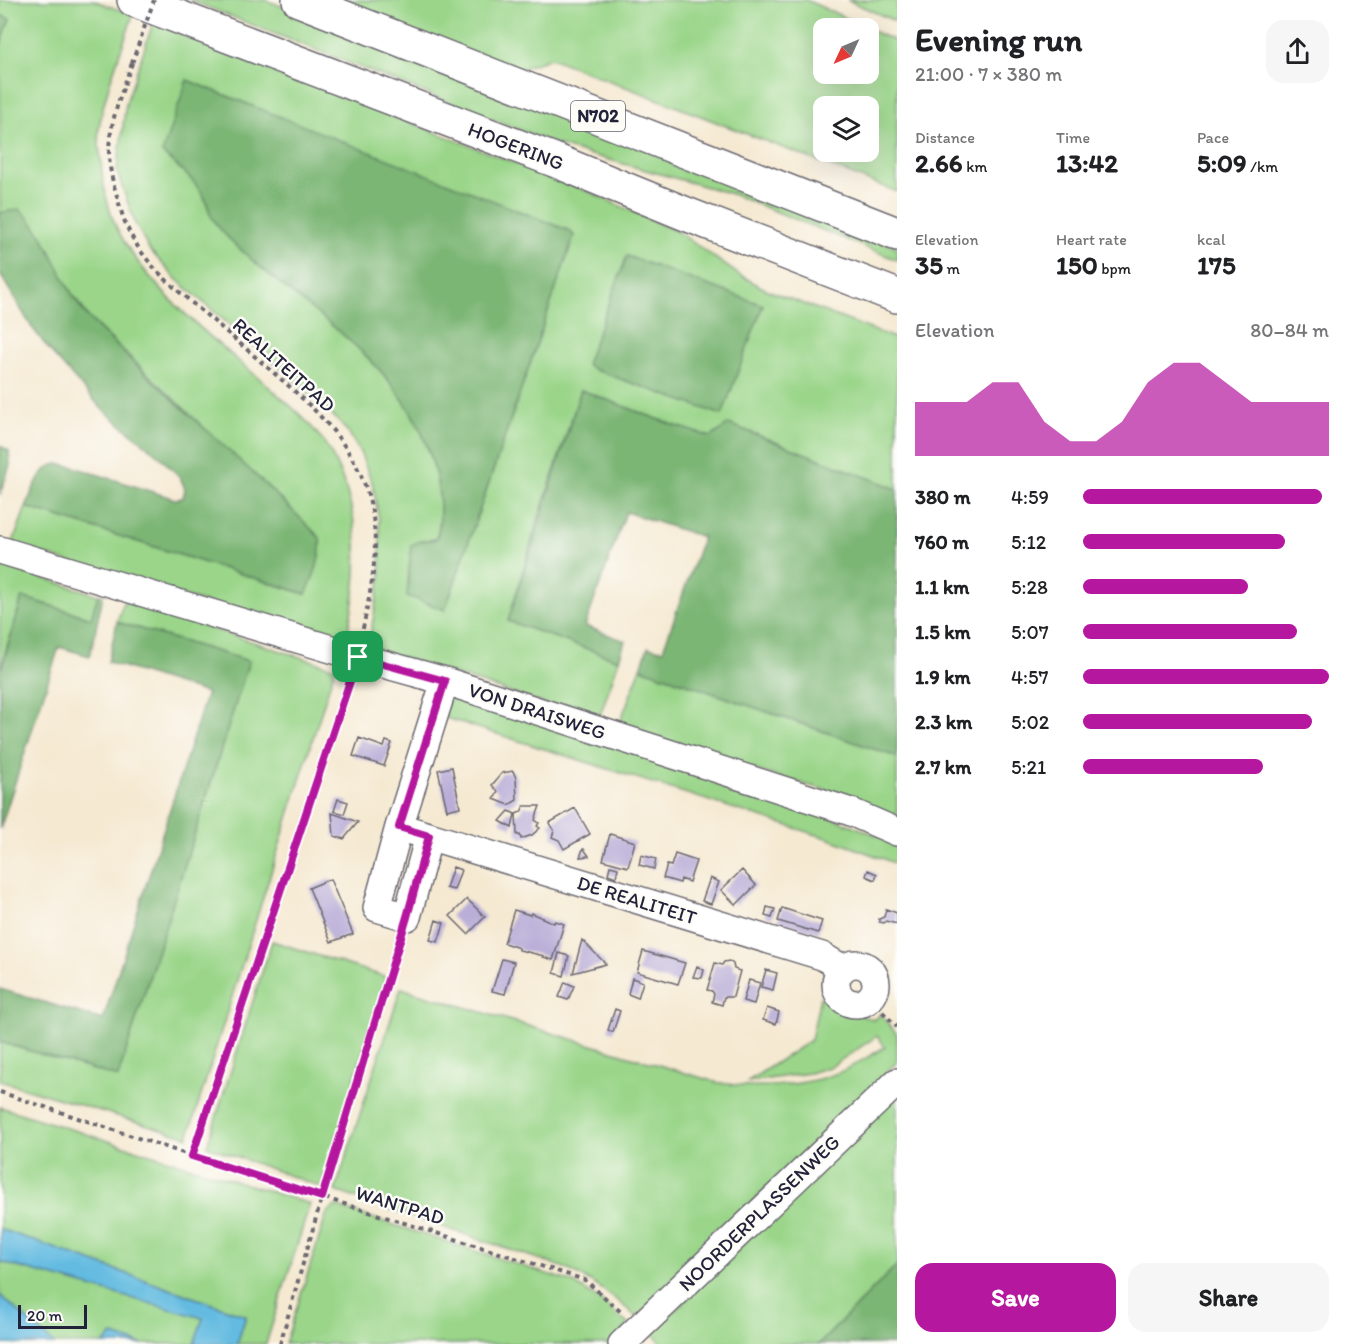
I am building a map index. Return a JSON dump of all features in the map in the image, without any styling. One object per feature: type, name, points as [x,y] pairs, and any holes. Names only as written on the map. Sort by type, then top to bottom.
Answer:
[{"type":"highway","name":"HOGERING","points":[[134,0],[543,156],[897,296]]},
{"type":"highway","name":"N702","points":[[299,0],[897,234]]},
{"type":"street","name":"VON DRAISWEG","points":[[0,550],[445,681],[851,812],[897,832]]},
{"type":"street","points":[[429,836],[407,917],[377,908],[399,827],[445,681]]},
{"type":"street","name":"DE REALITEIT","points":[[399,827],[822,956],[842,968],[856,963],[871,970],[877,984],[870,999]]},
{"type":"street","name":"NOORDERPLASSENWEG","points":[[630,1336],[897,1082]]},
{"type":"path","name":"REALITEITPAD","points":[[154,0],[116,108],[109,153],[112,178],[125,224],[135,243],[152,265],[176,289],[313,406],[338,438],[363,480],[372,518],[375,545],[374,574],[358,657],[192,1156]]},
{"type":"path","points":[[280,1344],[407,917]]},
{"type":"path","points":[[870,999],[897,1027]]},
{"type":"path","name":"WANTPAD","points":[[0,1092],[192,1156],[585,1280],[609,1299],[630,1336]]},
{"type":"green space","points":[[0,0],[93,0],[133,15],[109,85],[98,132],[103,179],[110,210],[117,230],[135,258],[167,296],[301,416],[320,437],[334,459],[344,482],[355,527],[354,597],[345,644],[12,545],[26,507],[305,594],[277,497],[89,318],[78,301],[0,212],[0,46],[9,19],[0,15]]},
{"type":"green space","points":[[189,0],[266,0],[897,247],[897,260],[732,194],[563,147]]},
{"type":"green space","points":[[330,0],[806,0],[846,18],[813,18],[813,84],[879,84],[879,34],[897,42],[897,192],[820,162],[879,162],[879,96],[813,96],[813,159],[551,58],[515,71]]},
{"type":"green space","points":[[847,0],[897,0],[897,22]]},
{"type":"green space","points":[[0,15],[10,19],[0,46]]},
{"type":"green space","points":[[153,23],[587,191],[678,232],[738,274],[767,290],[897,339],[897,489],[729,424],[711,437],[581,390],[538,520],[508,621],[619,660],[598,721],[374,648],[369,642],[381,576],[379,520],[373,485],[360,452],[348,432],[324,406],[176,279],[149,249],[135,223],[117,172],[126,103]],"holes":[[[162,153],[383,158],[570,231],[574,236],[445,610],[421,541],[436,539],[440,523],[436,476],[423,437],[405,403],[382,373],[356,346],[227,237],[211,216],[206,200],[199,189]]]},
{"type":"green space","points":[[187,80],[570,231],[574,236],[445,610],[407,596],[411,545],[436,539],[440,523],[440,500],[436,476],[423,437],[405,403],[382,373],[356,346],[267,273],[220,229],[211,216],[204,197],[194,183],[162,153]]},
{"type":"green space","points":[[19,209],[40,234],[72,294],[91,320],[320,538],[319,560],[306,594],[26,507],[41,475],[57,464],[71,466],[175,499],[183,498],[185,489],[180,477],[160,457],[102,409],[54,356],[31,326],[0,274],[0,213]]},
{"type":"green space","points":[[627,256],[763,305],[722,415],[595,370],[586,364]]},
{"type":"green space","points":[[581,390],[711,437],[729,424],[897,489],[897,757],[641,668],[648,647],[663,650],[703,537],[626,512],[585,626],[625,641],[619,660],[508,621]]},
{"type":"green space","points":[[0,446],[9,451],[10,465],[0,495]]},
{"type":"green space","points":[[0,565],[98,595],[92,618],[22,598],[0,669]]},
{"type":"green space","points":[[98,595],[103,595],[90,656],[59,647],[0,829],[0,674],[22,597],[91,618]]},
{"type":"green space","points":[[124,601],[335,668],[188,1137],[0,1081],[0,1042],[118,1077],[249,661],[117,622]]},
{"type":"green space","points":[[117,622],[249,661],[118,1077],[0,1042],[0,989],[103,1020],[207,693],[108,662]]},
{"type":"green space","points":[[641,668],[897,757],[897,818],[855,798],[618,727]]},
{"type":"green space","points":[[450,696],[789,801],[897,843],[897,864],[830,839],[443,717]]},
{"type":"green space","points":[[272,941],[386,977],[321,1187],[207,1146]]},
{"type":"green space","points":[[401,988],[719,1083],[748,1086],[777,1086],[807,1082],[848,1069],[885,1047],[877,1036],[832,1066],[810,1073],[747,1082],[811,1040],[820,997],[836,1008],[875,1020],[880,1014],[897,1034],[897,1062],[675,1277],[637,1318],[603,1290],[565,1268],[335,1191]]},
{"type":"green space","points":[[897,1094],[897,1265],[819,1344],[662,1344],[652,1333]]},
{"type":"green space","points":[[0,1107],[310,1204],[266,1344],[237,1344],[246,1316],[0,1229]]},
{"type":"green space","points":[[335,1206],[572,1282],[599,1299],[629,1325],[609,1344],[285,1344],[327,1213]]},
{"type":"green space","points":[[0,1262],[204,1318],[194,1344],[141,1344],[113,1335],[103,1344],[54,1344],[0,1295]]},
{"type":"green space","points":[[897,1265],[897,1344],[819,1344]]},
{"type":"water","points":[[0,1229],[246,1316],[237,1344],[194,1344],[203,1318],[0,1262]]},
{"type":"water","points":[[0,1295],[54,1344],[0,1344]]},
{"type":"water","points":[[113,1335],[141,1344],[103,1344]]},
{"type":"building","points":[[359,738],[384,747],[386,741],[392,743],[384,766],[353,756]]},
{"type":"building","points":[[452,767],[460,807],[447,810],[438,770]]},
{"type":"building","points":[[513,771],[516,778],[517,800],[509,805],[494,799],[498,792],[492,785],[502,773]]},
{"type":"building","points":[[338,799],[348,802],[344,814],[334,811]]},
{"type":"building","points":[[524,806],[540,806],[535,820],[539,823],[537,826],[540,828],[532,835],[521,839],[520,835],[517,835],[516,814],[521,812]]},
{"type":"building","points":[[575,808],[590,834],[564,849],[559,840],[552,837],[554,831],[549,823]]},
{"type":"building","points":[[509,811],[515,814],[512,828],[500,821]]},
{"type":"building","points":[[332,813],[358,822],[344,839],[334,836]]},
{"type":"building","points":[[610,834],[635,842],[628,867],[603,860]]},
{"type":"building","points":[[584,849],[589,856],[580,857]]},
{"type":"building","points":[[675,854],[696,861],[689,882],[681,879],[680,883],[663,878],[667,865],[671,866]]},
{"type":"building","points":[[641,855],[656,859],[654,869],[639,865]]},
{"type":"building","points":[[610,866],[618,868],[616,877],[608,874]]},
{"type":"building","points":[[453,867],[461,870],[454,890],[446,888]]},
{"type":"building","points":[[742,870],[756,885],[736,905],[721,890]]},
{"type":"building","points":[[868,870],[877,874],[875,880],[866,876]]},
{"type":"building","points":[[710,878],[719,882],[711,904],[702,901]]},
{"type":"building","points":[[330,879],[353,934],[331,942],[309,888]]},
{"type":"building","points":[[467,899],[485,917],[468,934],[450,916]]},
{"type":"building","points":[[767,907],[775,909],[772,918],[765,916]]},
{"type":"building","points":[[782,908],[822,921],[818,933],[778,921]]},
{"type":"building","points":[[886,909],[897,913],[897,924],[879,922],[879,919],[884,917]]},
{"type":"building","points":[[514,910],[564,924],[553,960],[504,943]]},
{"type":"building","points":[[436,920],[444,923],[438,942],[430,940]]},
{"type":"building","points":[[582,940],[606,964],[573,973]]},
{"type":"building","points":[[643,951],[685,963],[678,984],[637,972]]},
{"type":"building","points":[[559,953],[569,956],[564,976],[554,973]]},
{"type":"building","points":[[502,959],[514,962],[505,994],[492,991]]},
{"type":"building","points":[[729,961],[733,964],[734,969],[740,971],[733,997],[724,997],[722,1005],[712,1002],[714,994],[707,990],[715,963],[722,965]]},
{"type":"building","points":[[697,966],[704,970],[702,978],[693,977]]},
{"type":"building","points":[[766,970],[777,973],[773,990],[761,987]]},
{"type":"building","points":[[632,978],[643,982],[638,998],[628,994]]},
{"type":"building","points":[[749,980],[760,983],[754,1004],[743,1001]]},
{"type":"building","points":[[565,982],[574,986],[568,1000],[559,997]]},
{"type":"building","points":[[767,1008],[779,1012],[776,1024],[763,1020]]},
{"type":"building","points":[[615,1009],[620,1011],[613,1032],[608,1030]]},
{"type":"route","points":[[358,657],[445,681],[399,827],[429,836],[407,917],[322,1197],[192,1156],[358,657]]}]
